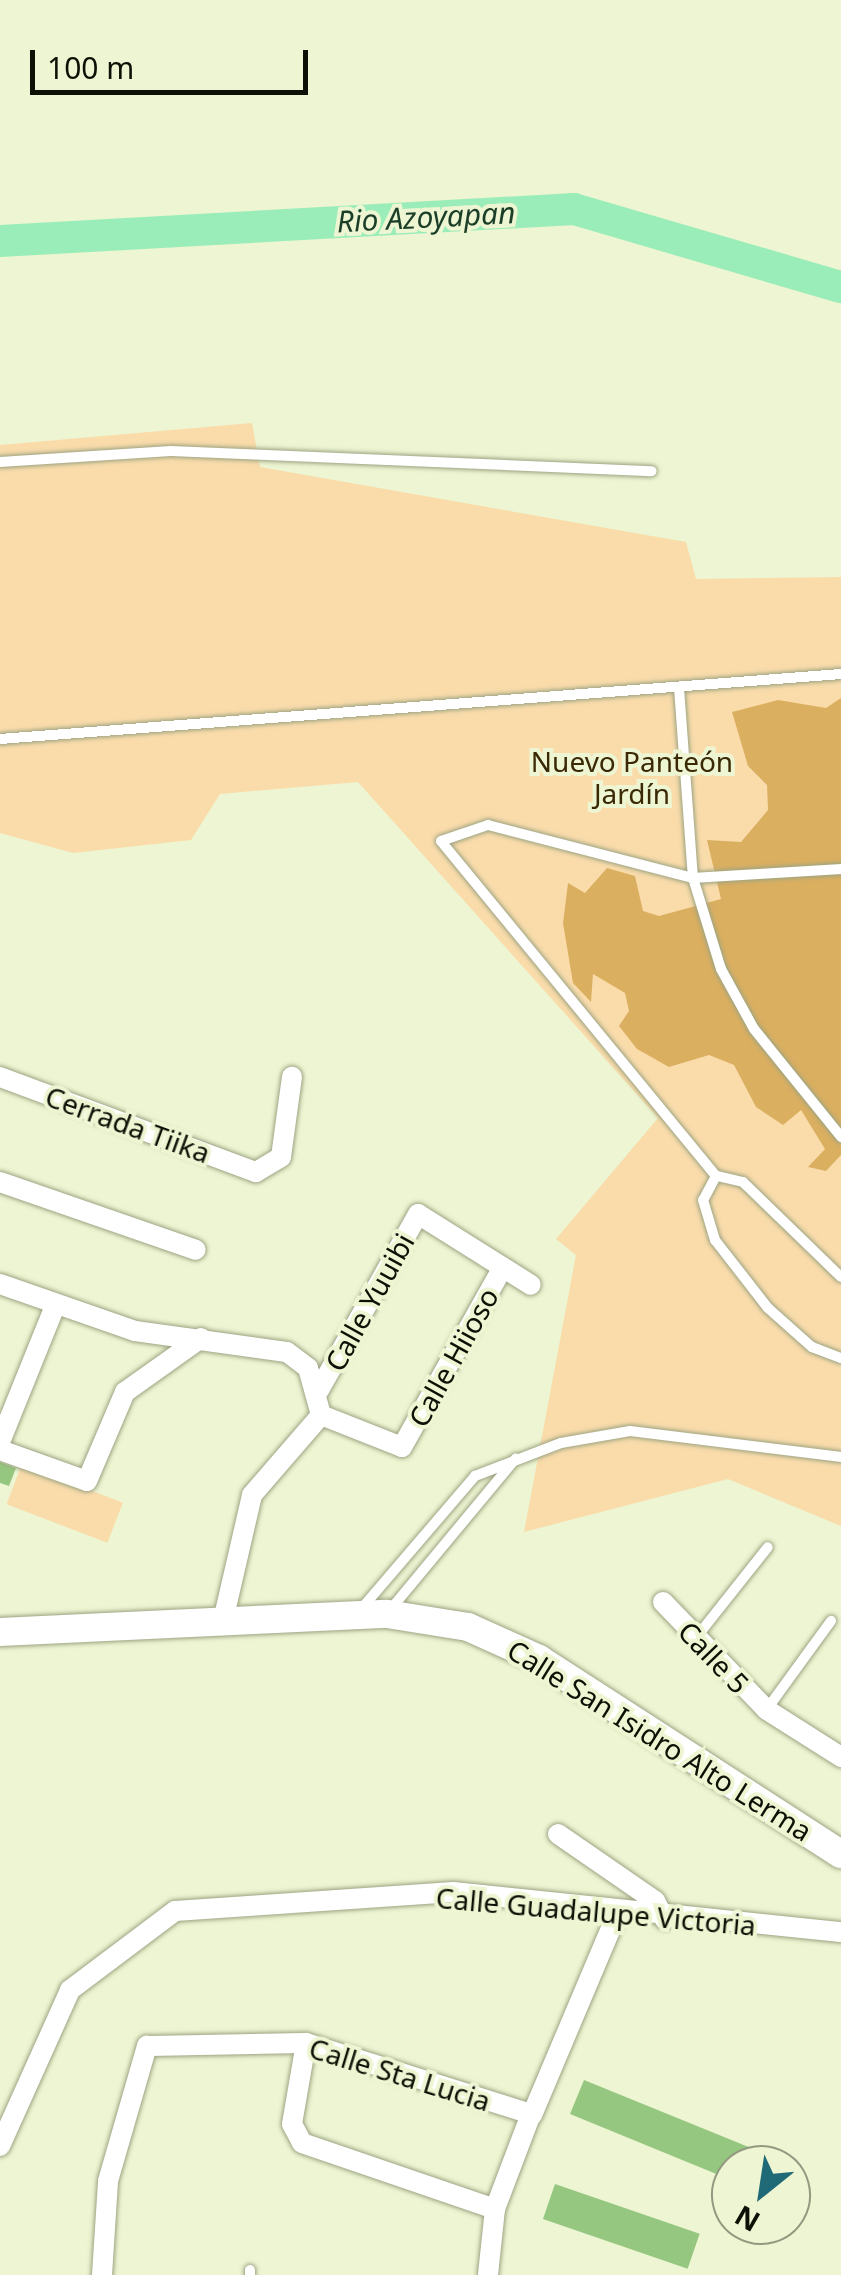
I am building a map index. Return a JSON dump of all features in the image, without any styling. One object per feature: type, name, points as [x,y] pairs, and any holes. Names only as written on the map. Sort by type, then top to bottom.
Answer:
[{"type":"street","name":"Cerrada Tiika","points":[[0,1077],[256,1172],[282,1157],[292,1077]]},
{"type":"street","points":[[0,1182],[196,1250]]},
{"type":"street","name":"Calle Yuuibi","points":[[319,1390],[418,1214],[503,1268]]},
{"type":"street","points":[[503,1268],[531,1286]]},
{"type":"street","name":"Calle Hiioso","points":[[320,1415],[402,1447],[503,1268]]},
{"type":"street","points":[[0,1284],[136,1331],[286,1352],[319,1390],[320,1415],[252,1495],[222,1625]]},
{"type":"street","points":[[0,1442],[55,1306]]},
{"type":"street","points":[[0,1450],[87,1481],[125,1392],[202,1338]]},
{"type":"street","name":"Calle 5","points":[[663,1602],[694,1640],[766,1710],[841,1757]]},
{"type":"street","name":"Calle San Isidro Alto Lerma","points":[[0,1632],[222,1625],[387,1614],[468,1627],[539,1658],[834,1845]]},
{"type":"street","points":[[558,1834],[655,1901],[665,1920]]},
{"type":"street","name":"Calle Guadalupe Victoria","points":[[0,2146],[70,1990],[176,1910],[453,1892],[616,1916],[841,1932]]},
{"type":"street","points":[[488,2275],[495,2209],[616,1916]]},
{"type":"street","points":[[306,2043],[292,2124],[302,2143],[495,2209]]},
{"type":"street","name":"Calle Sta Lucia","points":[[102,2275],[108,2181],[146,2046],[306,2043],[532,2115]]},
{"type":"lane","points":[[0,462],[171,451],[652,471]]},
{"type":"lane","points":[[0,739],[841,674]]},
{"type":"lane","points":[[679,688],[693,878],[721,969],[754,1028],[841,1137]]},
{"type":"lane","points":[[841,869],[693,878],[488,825],[441,841],[716,1176],[743,1182],[841,1277]]},
{"type":"lane","points":[[716,1176],[703,1200],[715,1240],[768,1308],[812,1347],[841,1358]]},
{"type":"lane","points":[[356,1615],[475,1476],[516,1457],[630,1431],[841,1458]]},
{"type":"lane","points":[[387,1614],[516,1457]]},
{"type":"lane","points":[[694,1640],[768,1548]]},
{"type":"lane","points":[[766,1710],[831,1620]]},
{"type":"green space","name":"Nuevo Panteón Jardín","points":[[252,423],[260,467],[686,542],[696,579],[841,577],[841,1526],[728,1479],[524,1532],[576,1255],[556,1239],[658,1118],[358,782],[220,794],[191,840],[73,853],[0,833],[0,445]]},
{"type":"green space","points":[[22,1464],[123,1503],[107,1543],[7,1504]]},
{"type":"shaded area","points":[[841,698],[841,1155],[826,1171],[808,1167],[825,1149],[801,1110],[783,1125],[756,1107],[734,1065],[709,1055],[669,1067],[637,1049],[619,1026],[629,1011],[625,993],[593,974],[591,1002],[573,983],[563,923],[568,883],[585,893],[607,868],[635,876],[643,911],[659,916],[721,899],[707,840],[741,842],[768,810],[767,785],[748,766],[732,712],[778,700],[826,708]]},
{"type":"building","points":[[0,1462],[16,1468],[9,1486],[0,1483]]},
{"type":"building","points":[[584,2080],[744,2145],[711,2145],[711,2172],[570,2114]]},
{"type":"building","points":[[555,2184],[700,2234],[688,2269],[543,2219]]},
{"type":"waterway","name":"Rio Azoyapan","points":[[0,241],[574,209],[841,287]]}]
